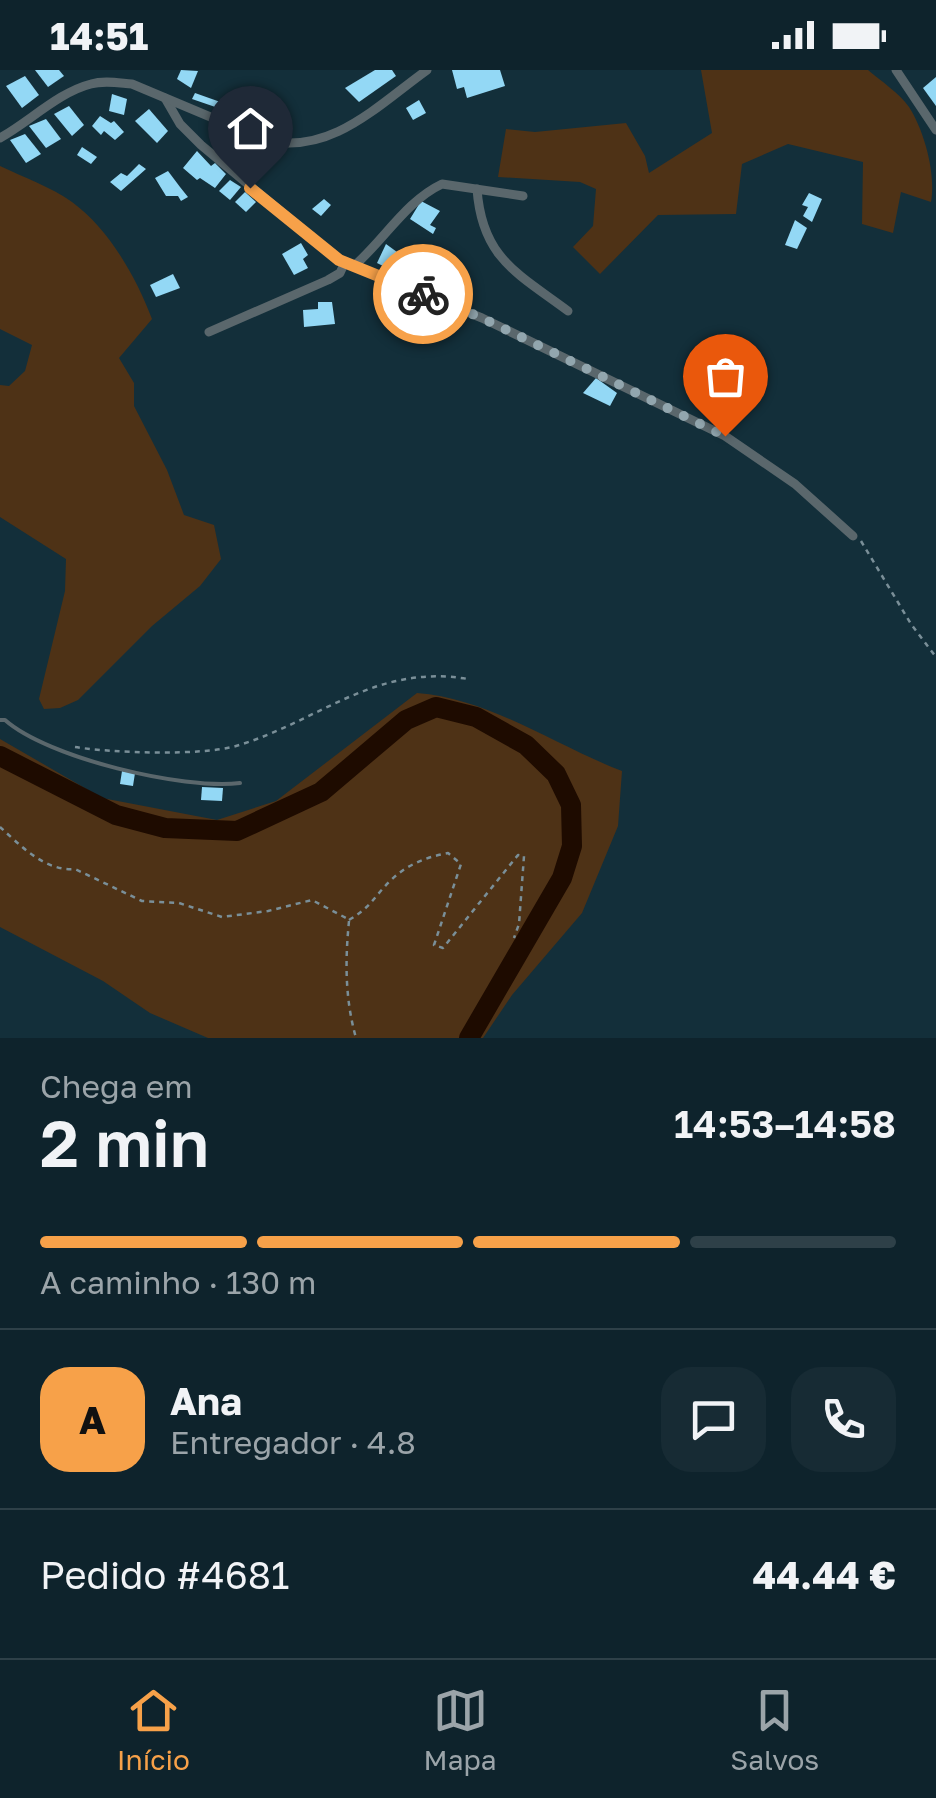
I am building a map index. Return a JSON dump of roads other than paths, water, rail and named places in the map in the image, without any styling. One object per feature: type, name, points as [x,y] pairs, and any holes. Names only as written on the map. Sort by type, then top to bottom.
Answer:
[{"type":"street","points":[[0,138],[92,83],[132,84],[265,140],[286,145],[309,144],[348,126],[426,70]]},
{"type":"street","points":[[896,70],[936,130]]},
{"type":"street","points":[[166,98],[180,124],[202,145],[349,264],[482,318],[725,436],[781,472],[853,536]]},
{"type":"street","points":[[209,332],[340,273],[428,190],[442,184],[523,196]]},
{"type":"street","points":[[477,189],[484,234],[499,255],[512,270],[568,311]]},
{"type":"lane","points":[[0,720],[40,744],[102,764],[204,783],[240,783]]},
{"type":"waterway","points":[[0,756],[116,815],[165,828],[237,831],[321,792],[406,720],[436,707],[476,717],[526,745],[556,774],[571,805],[572,846],[562,878],[469,1038]]}]
